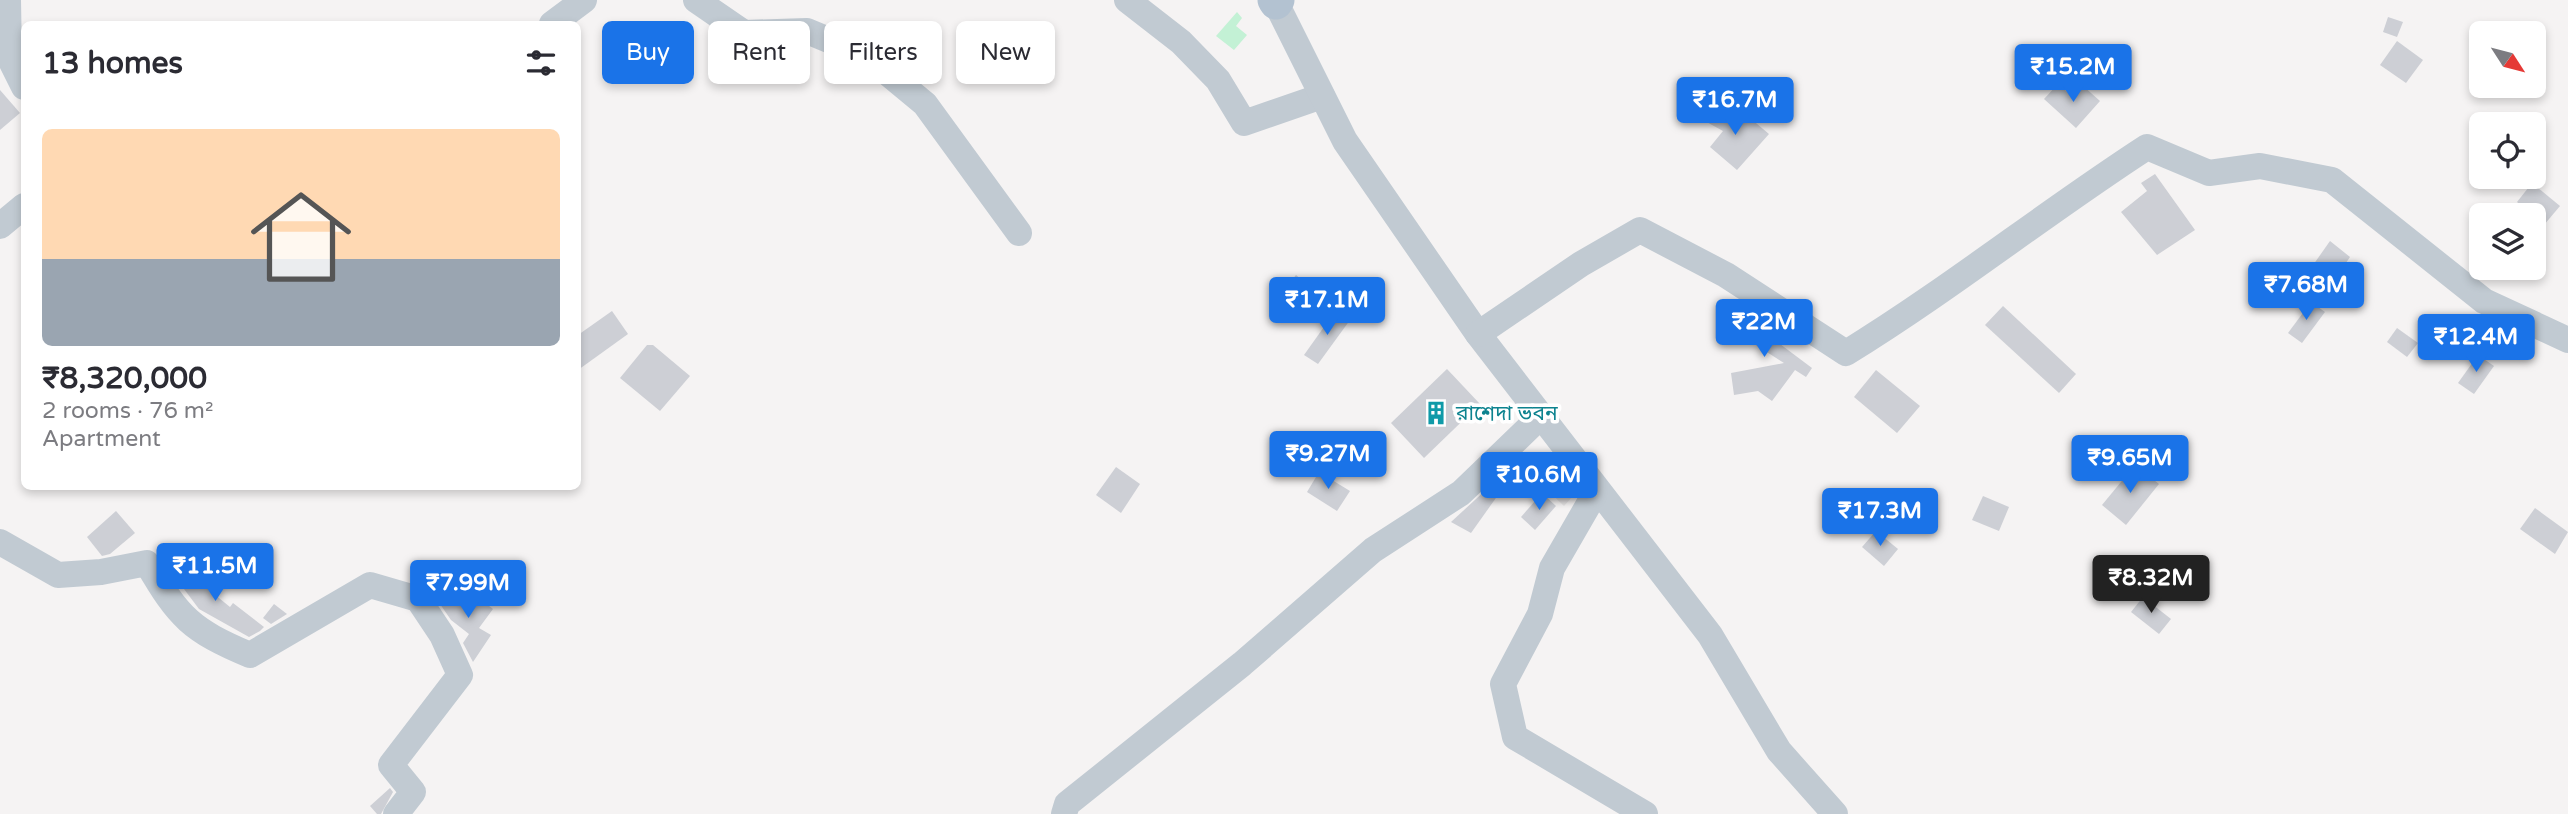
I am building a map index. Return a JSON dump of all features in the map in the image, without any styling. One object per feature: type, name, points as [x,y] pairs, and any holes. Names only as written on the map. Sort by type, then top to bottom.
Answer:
[{"type":"street","points":[[8,0],[9,57],[21,81]]},
{"type":"street","points":[[556,21],[584,0]]},
{"type":"street","points":[[696,0],[744,33],[807,31],[867,56],[925,104],[1019,233]]},
{"type":"street","points":[[1127,0],[1181,42],[1218,80],[1244,123],[1322,96]]},
{"type":"street","points":[[1276,1],[1345,141],[1478,334],[1710,635],[1779,751],[1835,814]]},
{"type":"street","points":[[1478,334],[1581,264],[1640,230],[1726,275],[1846,353],[1965,276],[2060,203],[2147,146],[2209,173],[2260,166],[2332,180],[2484,301],[2568,340]]},
{"type":"street","points":[[0,226],[21,208]]},
{"type":"street","points":[[1064,814],[1067,804],[1242,664],[1373,550],[1461,493],[1540,417]]},
{"type":"street","points":[[1597,490],[1552,568],[1540,614],[1503,684],[1514,737],[1646,814]]},
{"type":"street","points":[[0,542],[58,575],[101,572],[147,563],[172,606],[209,638],[250,656],[370,585],[418,599],[442,635],[460,675],[391,765],[413,792],[396,814]]},
{"type":"shaded area","points":[[1557,466],[1580,488],[1564,506],[1541,484]]},
{"type":"green space","points":[[1237,12],[1242,18],[1236,26],[1247,35],[1234,50],[1216,36]]},
{"type":"building","points":[[2388,17],[2403,22],[2397,37],[2383,32]]},
{"type":"building","points":[[2397,41],[2423,60],[2406,83],[2380,65]]},
{"type":"building","points":[[2058,84],[2072,96],[2082,85],[2100,101],[2076,128],[2044,99]]},
{"type":"building","points":[[0,90],[20,113],[0,130]]},
{"type":"building","points":[[1711,106],[1737,121],[1744,113],[1769,134],[1737,170],[1710,147],[1723,131],[1703,120]]},
{"type":"building","points":[[2155,174],[2195,230],[2157,255],[2121,212],[2147,191],[2141,183]]},
{"type":"building","points":[[2527,189],[2539,189],[2560,206],[2546,223],[2546,203],[2517,202]]},
{"type":"building","points":[[2330,241],[2350,257],[2332,283],[2311,268]]},
{"type":"building","points":[[1296,275],[1314,290],[1301,306],[1283,291]]},
{"type":"building","points":[[2311,302],[2325,312],[2302,343],[2288,333]]},
{"type":"building","points":[[2003,306],[2076,374],[2059,393],[1985,325]]},
{"type":"building","points":[[1336,310],[1350,320],[1318,364],[1304,355]]},
{"type":"building","points":[[1732,310],[1748,319],[1753,311],[1770,322],[1764,332],[1812,368],[1806,377],[1795,370],[1772,401],[1758,391],[1734,395],[1731,373],[1784,363],[1725,325]]},
{"type":"building","points":[[612,311],[628,334],[581,368],[581,333]]},
{"type":"building","points":[[2397,328],[2418,343],[2407,357],[2387,342]]},
{"type":"building","points":[[647,345],[653,345],[690,376],[660,411],[620,378]]},
{"type":"building","points":[[2478,355],[2494,366],[2474,394],[2458,383]]},
{"type":"building","name":"রাশেদা ভবন","points":[[1447,369],[1480,404],[1424,458],[1391,423]]},
{"type":"building","points":[[1876,370],[1920,406],[1897,433],[1854,397]]},
{"type":"building","points":[[1308,434],[1327,448],[1312,468],[1294,455]]},
{"type":"building","points":[[2135,465],[2159,484],[2126,525],[2102,505]]},
{"type":"building","points":[[1116,467],[1140,484],[1121,513],[1096,495]]},
{"type":"building","points":[[1319,472],[1350,491],[1337,511],[1307,492]]},
{"type":"building","points":[[1501,476],[1508,481],[1471,533],[1451,522]]},
{"type":"building","points":[[1542,493],[1556,506],[1535,530],[1521,517]]},
{"type":"building","points":[[1983,496],[2009,507],[1999,531],[1972,520]]},
{"type":"building","points":[[2535,508],[2568,532],[2555,554],[2520,529]]},
{"type":"building","points":[[116,511],[135,533],[110,554],[102,556],[87,537]]},
{"type":"building","points":[[1876,531],[1898,549],[1884,566],[1862,547]]},
{"type":"building","points":[[191,560],[199,571],[192,576],[230,607],[233,603],[264,627],[249,637],[199,609],[172,573]]},
{"type":"building","points":[[453,590],[470,604],[476,596],[493,609],[479,628],[491,635],[473,662],[463,643],[469,634],[451,620],[431,591],[446,600]]},
{"type":"building","points":[[2143,597],[2171,619],[2159,634],[2131,612]]},
{"type":"building","points":[[274,604],[287,614],[271,624],[263,618]]},
{"type":"building","points":[[390,788],[393,792],[381,814],[377,814],[370,806]]},
{"type":"place","name":"রাশেদা ভবন","points":[[1436,413]]}]
